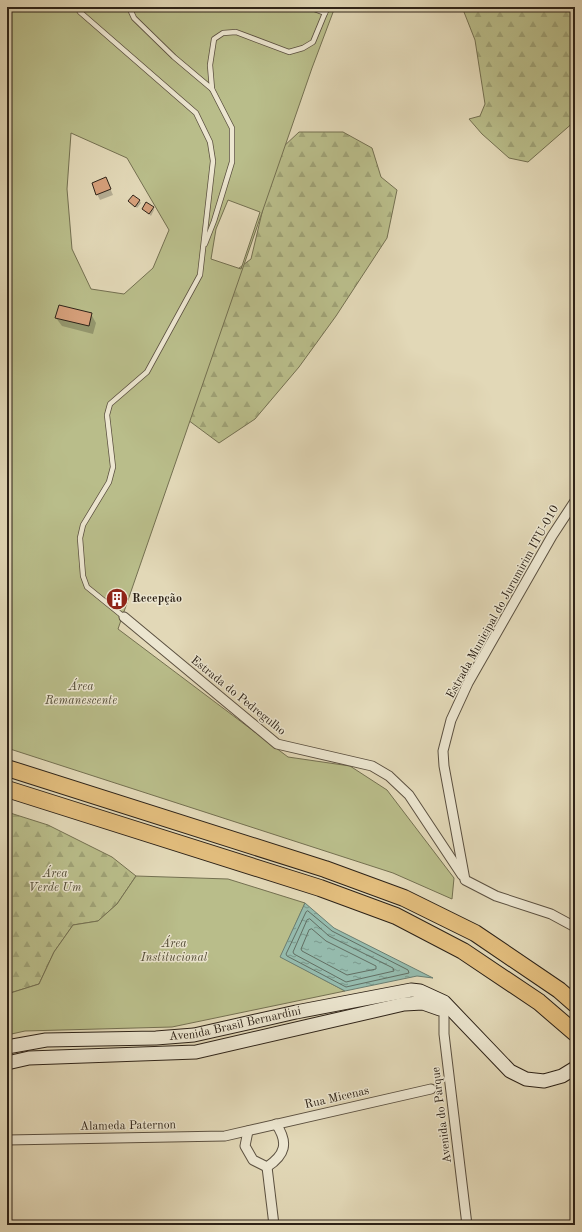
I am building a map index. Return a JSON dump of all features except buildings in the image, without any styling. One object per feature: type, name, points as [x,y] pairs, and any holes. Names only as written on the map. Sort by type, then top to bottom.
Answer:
[{"type":"highway","points":[[7,768],[325,869],[404,898],[475,933],[559,990],[575,1004]]},
{"type":"highway","points":[[7,789],[320,888],[396,916],[463,950],[539,1002],[575,1033]]},
{"type":"street","name":"Estrada Municipal do Jurumirim ITU-010","points":[[465,880],[443,751],[451,720],[468,683],[552,536],[575,501]]},
{"type":"street","name":"Estrada do Pedregulho","points":[[124,616],[277,744],[372,766],[389,776],[409,795],[465,880]]},
{"type":"street","points":[[465,880],[496,896],[551,914],[575,927]]},
{"type":"street","name":"Avenida Brasil Bernardini","points":[[7,1047],[46,1040],[156,1038],[194,1035],[400,991],[420,992],[447,1009],[510,1071],[526,1079],[544,1081],[562,1076],[574,1069]]},
{"type":"street","name":"Avenida Brasil Bernardini","points":[[7,1063],[29,1058],[196,1052],[404,1004],[423,1003],[447,1009]]},
{"type":"street","name":"Avenida do Parque","points":[[447,1009],[444,1034],[467,1225]]},
{"type":"street","name":"Rua Micenas","points":[[248,1131],[431,1089]]},
{"type":"street","points":[[267,1167],[278,1160],[284,1146],[282,1133],[276,1124]]},
{"type":"street","points":[[248,1131],[245,1146],[253,1160],[267,1167]]},
{"type":"street","name":"Alameda Paternon","points":[[7,1140],[225,1136],[248,1131]]},
{"type":"street","points":[[267,1167],[274,1225]]},
{"type":"lane","points":[[77,7],[80,12],[196,113],[210,142],[212,161],[200,275],[147,372],[110,404],[107,415],[113,467],[109,482],[84,525],[80,538],[83,576],[87,588],[124,616]]},
{"type":"lane","points":[[129,7],[134,18],[174,57],[212,89]]},
{"type":"lane","points":[[309,7],[325,13]]},
{"type":"lane","points":[[202,250],[214,221],[232,162],[232,128],[212,89],[210,65],[214,39],[223,33],[236,32],[289,52],[303,48],[313,42],[328,7]]},
{"type":"green space","name":"Área Remanescente","points":[[7,7],[335,7],[312,68],[118,629],[288,757],[350,766],[387,790],[454,878],[452,899],[393,873],[7,748]],"holes":[[[71,133],[127,158],[169,230],[153,268],[124,294],[91,289],[72,249],[67,189]],[[228,200],[260,212],[241,269],[211,259],[216,229]]]},
{"type":"green space","points":[[462,7],[575,7],[575,121],[528,162],[509,158],[482,134],[469,119],[480,116],[485,104],[475,40]]},
{"type":"green space","points":[[299,132],[343,132],[372,148],[381,177],[397,190],[387,238],[336,316],[299,367],[255,419],[219,443],[161,400],[218,284],[251,259],[265,200],[282,148]]},
{"type":"green space","name":"Área Verde Um","points":[[7,812],[48,825],[112,857],[136,876],[117,904],[98,921],[73,925],[54,952],[39,984],[7,994]]},
{"type":"green space","name":"Área Institucional","points":[[136,876],[228,879],[305,903],[281,957],[345,991],[172,1027],[25,1031],[7,1035],[7,994],[39,984],[54,952],[73,925],[98,921],[117,904]]},
{"type":"water","points":[[305,903],[334,928],[433,978],[417,976],[345,991],[280,957]]},
{"type":"place","name":"Recepção","points":[[117,599]]}]
